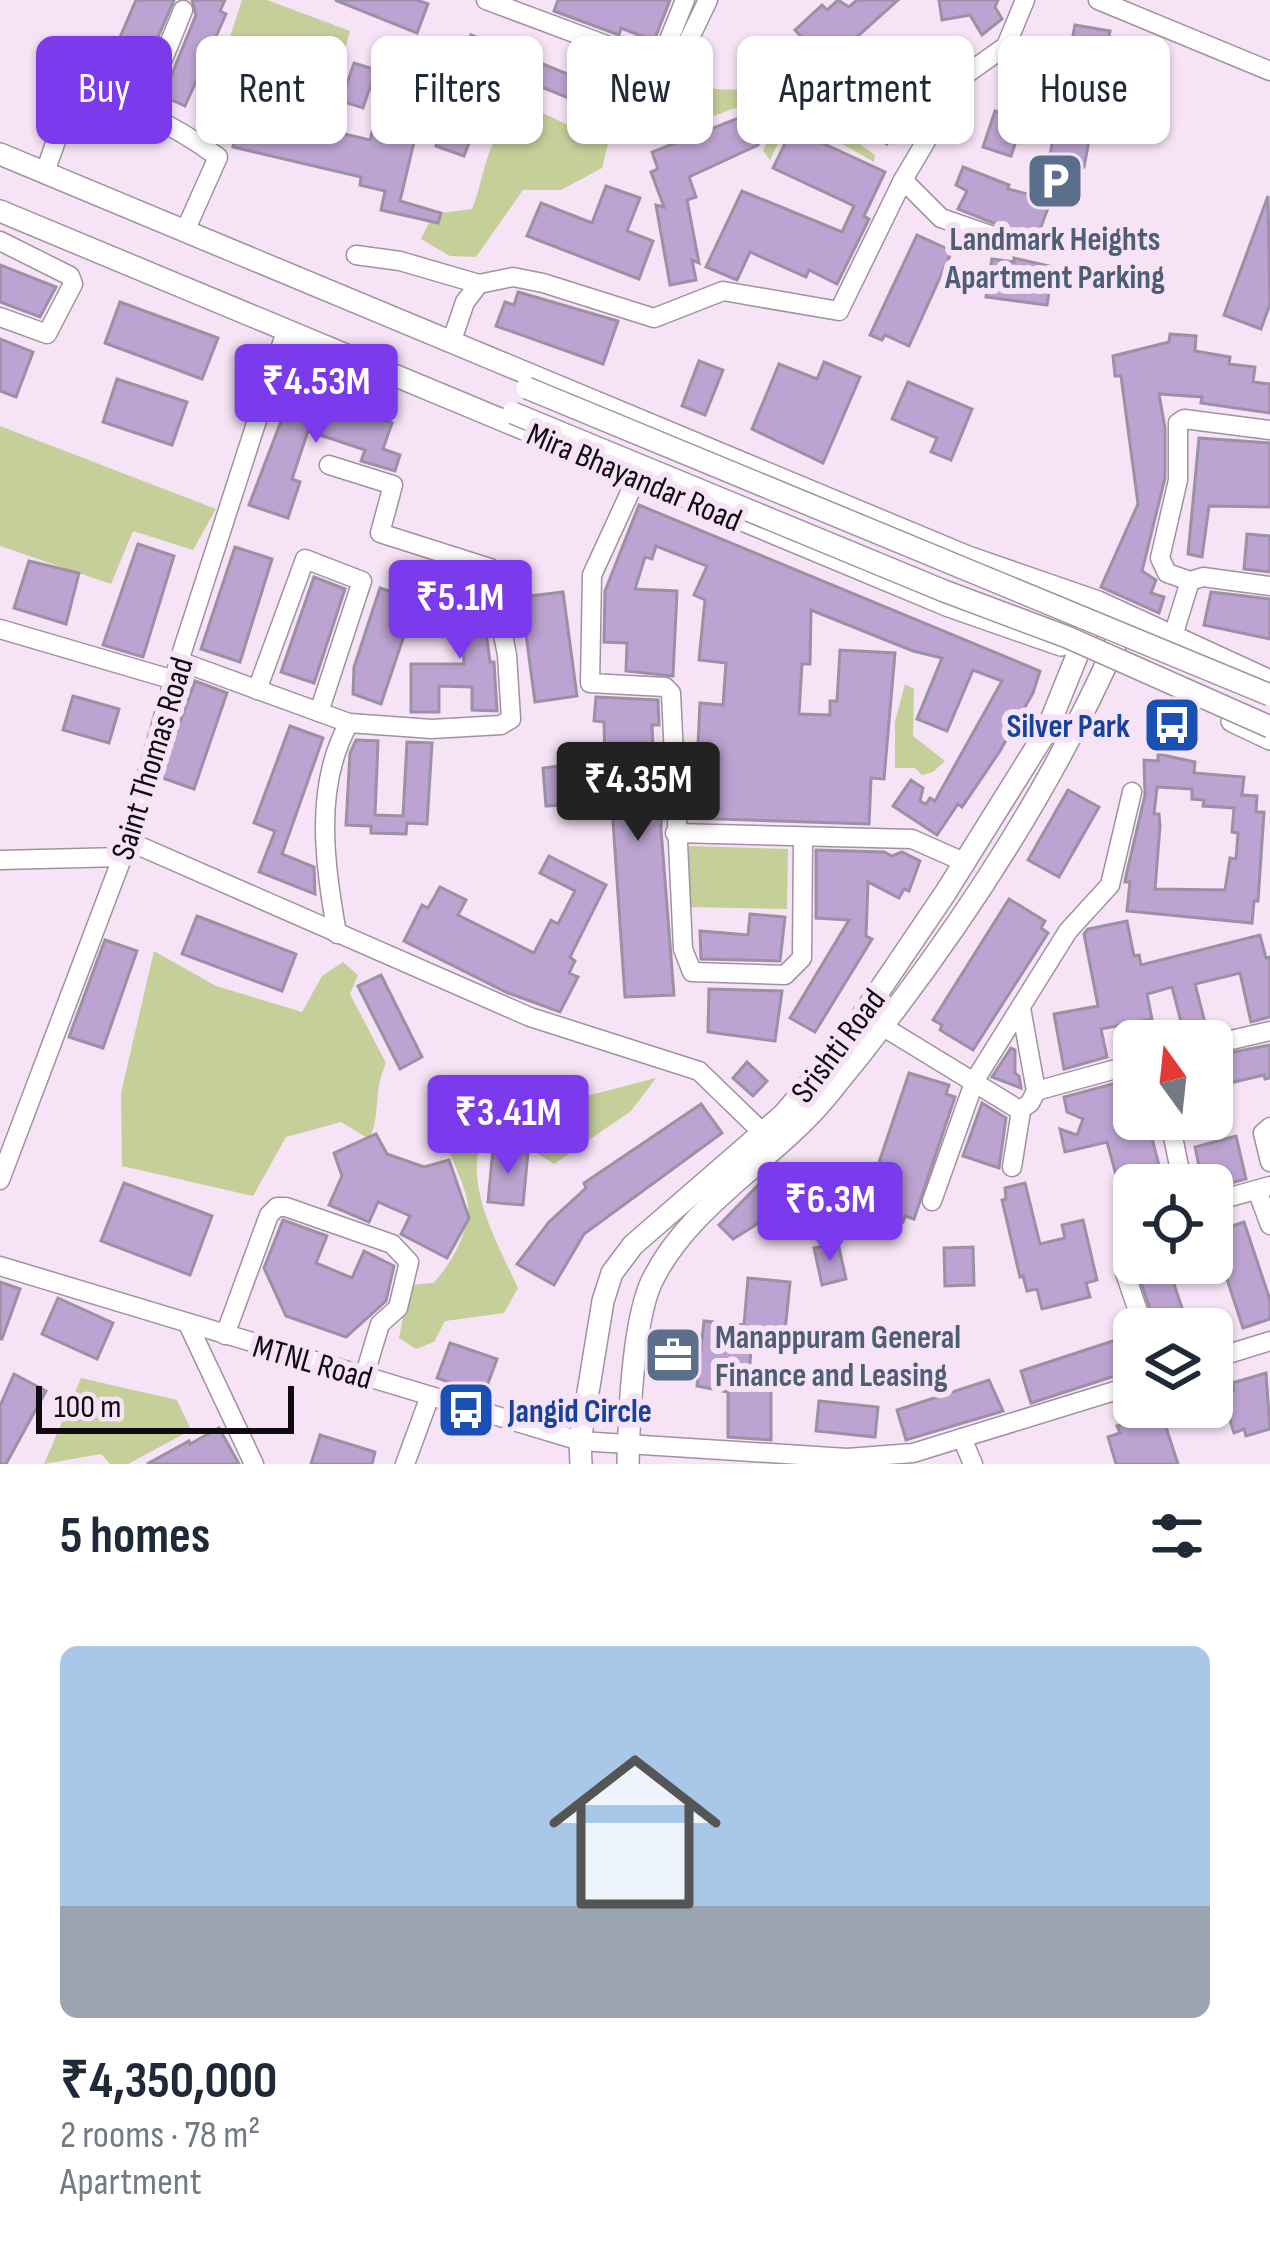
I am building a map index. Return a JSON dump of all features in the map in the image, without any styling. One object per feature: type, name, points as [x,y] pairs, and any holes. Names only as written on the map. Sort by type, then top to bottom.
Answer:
[{"type":"main road","name":"Mira Bhayandar Road","points":[[0,154],[946,548],[1098,602],[1270,681]]},
{"type":"main road","name":"Mira Bhayandar Road","points":[[0,211],[949,606],[1107,663],[1270,739]]},
{"type":"main road","points":[[427,334],[471,365],[1270,695]]},
{"type":"main road","points":[[408,382],[466,394],[1067,637],[1270,728]]},
{"type":"main road","name":"Srishti Road","points":[[581,1464],[580,1441],[603,1301],[612,1273],[633,1245],[822,1086],[1047,730],[1098,602]]},
{"type":"main road","name":"Srishti Road","points":[[628,1453],[642,1315],[664,1258],[882,1026],[970,909],[1107,663],[1128,615]]},
{"type":"main road","points":[[946,892],[970,909]]},
{"type":"street","points":[[486,0],[534,12],[657,64],[682,54],[708,0]]},
{"type":"street","points":[[534,12],[548,0]]},
{"type":"street","points":[[356,255],[400,261],[479,284],[513,278],[543,283],[654,318],[723,291],[839,311],[903,180],[965,75],[1006,46],[1024,0]]},
{"type":"street","points":[[1098,0],[1270,71]]},
{"type":"street","points":[[670,36],[682,6],[699,20]]},
{"type":"street","points":[[172,37],[183,10]]},
{"type":"street","points":[[172,127],[218,157],[185,231]]},
{"type":"street","points":[[45,172],[55,144]]},
{"type":"street","points":[[903,180],[941,218],[996,237]]},
{"type":"street","points":[[0,241],[70,276],[73,284],[47,334],[0,317]]},
{"type":"street","points":[[451,344],[465,302],[479,284]]},
{"type":"street","name":"Saint Thomas Road","points":[[0,1180],[125,849],[286,331]]},
{"type":"street","points":[[1270,430],[1184,419],[1178,423],[1178,480],[1160,558],[1167,574],[1190,581],[1203,578],[1270,586]]},
{"type":"street","points":[[0,629],[257,689],[349,723],[432,729],[501,725],[511,719],[507,655],[490,568],[380,533],[393,485],[329,465]]},
{"type":"street","points":[[638,477],[592,575],[590,682],[665,687],[670,693],[683,949],[692,972],[785,975],[802,958],[803,837]]},
{"type":"street","points":[[257,689],[305,559],[362,581],[319,712]]},
{"type":"street","points":[[1173,635],[1190,581]]},
{"type":"street","points":[[337,934],[323,814],[349,723]]},
{"type":"street","points":[[932,1201],[975,1080],[1068,931],[1110,885],[1132,792]]},
{"type":"street","points":[[675,833],[912,839],[964,862]]},
{"type":"street","points":[[0,860],[125,849],[530,1017],[699,1071],[763,1132]]},
{"type":"street","points":[[1020,1110],[1036,1091],[1021,1008]]},
{"type":"street","points":[[882,1026],[1020,1110],[1023,1115],[1012,1167]]},
{"type":"street","points":[[1233,1040],[1270,1031]]},
{"type":"street","points":[[1036,1091],[1113,1070]]},
{"type":"street","points":[[1270,1127],[1263,1133],[1270,1162]]},
{"type":"street","points":[[1233,1196],[1263,1188],[1270,1225]]},
{"type":"street","points":[[225,1335],[269,1215],[277,1207],[286,1207],[392,1244],[409,1262],[398,1309],[380,1324],[364,1377]]},
{"type":"street","name":"MTNL Road","points":[[0,1266],[628,1453],[847,1458],[913,1453],[1113,1391]]},
{"type":"street","points":[[188,1324],[254,1464]]},
{"type":"street","points":[[1233,1352],[1270,1341]]},
{"type":"street","points":[[405,1464],[430,1396]]},
{"type":"street","points":[[962,1438],[973,1464]]},
{"type":"green space","points":[[242,0],[267,0],[350,31],[347,42],[347,36],[230,36]]},
{"type":"green space","points":[[716,89],[737,89],[737,108],[713,116]]},
{"type":"green space","points":[[543,113],[567,125],[567,144],[608,144],[602,168],[561,190],[523,190],[476,257],[450,256],[421,239],[433,214],[472,209],[493,144],[543,144]]},
{"type":"green space","points":[[766,144],[778,144],[770,160],[763,151]]},
{"type":"green space","points":[[842,144],[860,144],[875,155],[874,162]]},
{"type":"green space","points":[[0,426],[216,509],[193,550],[133,531],[111,584],[0,546]]},
{"type":"green space","points":[[905,684],[914,689],[913,736],[945,761],[922,775],[915,768],[895,768],[895,721]]},
{"type":"green space","points":[[689,846],[788,849],[787,909],[686,907]]},
{"type":"green space","points":[[154,951],[216,986],[302,1012],[322,976],[343,962],[358,975],[350,994],[386,1063],[369,1139],[341,1122],[286,1137],[253,1196],[122,1166],[121,1093]]},
{"type":"green space","points":[[656,1078],[631,1111],[554,1164],[514,1139],[482,1137],[477,1175],[480,1195],[518,1288],[504,1313],[445,1321],[434,1342],[416,1349],[399,1338],[409,1285],[433,1283],[452,1258],[466,1226],[467,1198],[449,1150],[469,1113],[498,1119]]},
{"type":"green space","points":[[81,1378],[177,1400],[191,1430],[128,1464],[110,1464],[101,1454],[44,1464]]},
{"type":"building","points":[[136,0],[174,0],[158,36],[121,36]]},
{"type":"building","points":[[192,0],[225,0],[220,11],[226,14],[216,36],[196,36],[196,81],[185,106],[172,100],[172,74],[196,15]]},
{"type":"building","points":[[335,0],[417,0],[428,4],[417,33]]},
{"type":"building","points":[[558,0],[670,0],[656,36],[621,28],[619,35],[554,11]]},
{"type":"building","points":[[838,0],[849,7],[857,0],[898,0],[858,36],[800,36],[795,30],[822,5],[827,10]]},
{"type":"building","points":[[939,0],[998,0],[995,7],[1002,19],[982,35],[970,15],[942,20]]},
{"type":"building","points":[[1075,25],[1110,31],[1109,36],[1073,36]]},
{"type":"building","points":[[354,63],[371,68],[363,108],[347,103]]},
{"type":"building","points":[[543,64],[567,74],[567,97],[543,88]]},
{"type":"building","points":[[998,112],[998,144],[1015,144],[1011,156],[983,147]]},
{"type":"building","points":[[737,119],[737,144],[758,145],[689,177],[696,197],[687,200],[699,263],[692,260],[696,280],[670,285],[656,205],[664,207],[651,172],[658,169],[652,152],[672,144],[713,144],[713,128]]},
{"type":"building","points":[[347,135],[370,140],[371,136],[371,144],[414,144],[400,201],[441,213],[438,223],[381,210],[385,191],[360,185],[361,177],[233,147],[347,144]]},
{"type":"building","points":[[437,144],[469,144],[464,156]]},
{"type":"building","points":[[785,144],[824,144],[885,172],[864,216],[869,219],[837,284],[809,270],[806,277],[750,252],[737,280],[706,267],[742,191],[842,232],[854,206],[773,168]]},
{"type":"building","points":[[1052,144],[1088,144],[1084,167],[1049,160]]},
{"type":"building","points":[[963,167],[1009,185],[1008,189],[1051,200],[1036,240],[958,209],[967,191],[956,185]]},
{"type":"building","points":[[606,186],[640,198],[627,231],[653,241],[639,279],[527,236],[541,203],[592,223]]},
{"type":"building","points":[[1268,196],[1270,304],[1261,329],[1224,315]]},
{"type":"building","points":[[917,235],[952,251],[909,346],[885,335],[882,340],[870,335]]},
{"type":"building","points":[[1014,258],[1053,267],[1047,305],[986,297],[992,259],[1014,262]]},
{"type":"building","points":[[0,265],[56,287],[40,317],[0,302]]},
{"type":"building","points":[[518,292],[618,321],[603,364],[496,326],[505,302],[514,305]]},
{"type":"building","points":[[120,302],[218,338],[202,379],[105,343]]},
{"type":"building","points":[[1170,334],[1196,336],[1195,351],[1230,357],[1229,364],[1255,367],[1253,382],[1270,384],[1270,413],[1201,403],[1202,397],[1159,394],[1165,478],[1142,571],[1156,580],[1151,593],[1164,597],[1159,613],[1101,587],[1138,504],[1121,376],[1115,376],[1113,356],[1169,342]]},
{"type":"building","points":[[0,339],[33,352],[16,397],[0,391]]},
{"type":"building","points":[[699,361],[723,370],[705,415],[682,406]]},
{"type":"building","points":[[824,362],[860,377],[823,463],[752,429],[779,364],[817,379]]},
{"type":"building","points":[[117,379],[187,402],[172,445],[103,422]]},
{"type":"building","points":[[908,382],[972,409],[951,460],[931,452],[937,438],[892,419]]},
{"type":"building","points":[[293,390],[392,423],[383,449],[400,455],[395,471],[361,461],[365,450],[308,431],[292,479],[300,482],[288,518],[249,505]]},
{"type":"building","points":[[1199,438],[1270,443],[1270,507],[1209,506],[1202,557],[1188,554]]},
{"type":"building","points":[[639,505],[1040,671],[1000,751],[937,835],[893,806],[911,780],[923,788],[920,801],[935,801],[1002,681],[973,670],[947,731],[917,719],[942,658],[811,610],[810,664],[802,664],[799,714],[830,715],[830,701],[837,701],[840,650],[895,653],[884,779],[871,778],[869,824],[690,818],[688,765],[697,766],[700,703],[723,705],[726,663],[699,660],[705,600],[694,595],[707,566],[656,546],[652,559],[645,557],[635,589],[677,591],[673,676],[626,671],[627,643],[604,642],[605,591]]},
{"type":"building","points":[[1247,534],[1270,536],[1270,572],[1244,569]]},
{"type":"building","points":[[138,544],[174,556],[143,657],[103,645]]},
{"type":"building","points":[[235,547],[272,559],[240,662],[201,649]]},
{"type":"building","points":[[29,561],[79,573],[66,624],[14,608]]},
{"type":"building","points":[[314,577],[345,589],[314,683],[281,672]]},
{"type":"building","points":[[479,581],[490,662],[494,662],[497,711],[472,710],[472,687],[439,686],[439,712],[411,712],[411,664],[464,664],[458,583]]},
{"type":"building","points":[[380,588],[416,600],[381,704],[353,694],[354,667]]},
{"type":"building","points":[[563,592],[577,696],[535,702],[521,597]]},
{"type":"building","points":[[1211,592],[1270,599],[1270,639],[1204,625]]},
{"type":"building","points":[[195,681],[227,693],[194,789],[160,777]]},
{"type":"building","points":[[73,696],[119,709],[109,743],[63,730]]},
{"type":"building","points":[[596,697],[658,700],[659,725],[652,725],[654,771],[659,771],[662,799],[674,995],[625,997],[609,763],[605,763],[604,722],[594,721]]},
{"type":"building","points":[[290,726],[323,738],[282,854],[314,867],[315,894],[259,872],[275,831],[254,823]]},
{"type":"building","points":[[356,740],[378,741],[375,815],[403,816],[407,742],[432,743],[427,824],[407,823],[406,834],[371,833],[371,826],[346,825],[350,753]]},
{"type":"building","points":[[1158,754],[1195,762],[1194,773],[1244,777],[1242,795],[1257,796],[1256,812],[1264,812],[1258,901],[1254,901],[1252,923],[1127,911],[1130,882],[1125,882],[1145,795],[1144,760],[1158,761]],"holes":[[[1157,787],[1192,789],[1192,799],[1204,800],[1203,806],[1234,808],[1236,859],[1230,858],[1225,890],[1155,889],[1160,826],[1159,814],[1154,814]]]},
{"type":"building","points":[[560,766],[565,805],[546,806],[543,768]]},
{"type":"building","points":[[1068,790],[1099,807],[1059,877],[1028,860]]},
{"type":"building","points":[[816,850],[892,856],[902,852],[920,861],[909,891],[904,889],[899,898],[868,882],[866,936],[872,939],[815,1032],[790,1018],[849,920],[816,918]]},
{"type":"building","points":[[549,856],[606,885],[570,957],[575,961],[569,973],[578,977],[560,1012],[508,993],[404,941],[422,905],[428,908],[440,887],[466,900],[458,915],[534,953],[551,920],[558,924],[575,891],[540,873]]},
{"type":"building","points":[[1009,899],[1045,921],[1041,928],[1048,933],[973,1050],[940,1030],[942,1025],[933,1020]]},
{"type":"building","points":[[750,914],[785,917],[780,961],[701,959],[700,931],[748,935]]},
{"type":"building","points":[[197,916],[296,954],[282,991],[182,954]]},
{"type":"building","points":[[1127,921],[1134,956],[1139,955],[1141,965],[1260,935],[1266,958],[1270,957],[1270,1017],[1251,1022],[1240,973],[1195,984],[1204,1020],[1181,1020],[1172,987],[1147,994],[1152,1019],[1113,1020],[1113,1027],[1101,1029],[1107,1057],[1064,1069],[1054,1014],[1098,1006],[1084,934],[1088,929]]},
{"type":"building","points":[[105,940],[137,951],[103,1048],[69,1037]]},
{"type":"building","points":[[381,975],[422,1057],[400,1069],[358,986]]},
{"type":"building","points":[[709,989],[782,991],[775,1041],[708,1032]]},
{"type":"building","points":[[1270,1045],[1270,1078],[1264,1075],[1233,1082],[1233,1052]]},
{"type":"building","points":[[1011,1048],[1015,1050],[1021,1088],[992,1077]]},
{"type":"building","points":[[747,1062],[767,1081],[753,1096],[733,1078]]},
{"type":"building","points":[[909,1073],[949,1085],[946,1094],[955,1097],[914,1219],[905,1216],[903,1222],[872,1209],[874,1204],[866,1201]]},
{"type":"building","points":[[1113,1084],[1113,1140],[1152,1140],[1159,1164],[1113,1164],[1107,1142],[1065,1152],[1060,1129],[1077,1135],[1083,1119],[1067,1112],[1064,1097]]},
{"type":"building","points":[[982,1103],[1006,1118],[999,1168],[963,1156]]},
{"type":"building","points":[[701,1104],[722,1133],[584,1234],[554,1285],[517,1264],[549,1222],[586,1188],[584,1183]]},
{"type":"building","points":[[376,1134],[387,1154],[424,1167],[449,1160],[469,1218],[447,1258],[401,1234],[410,1216],[378,1202],[369,1222],[329,1205],[342,1176],[334,1153]]},
{"type":"building","points":[[1233,1137],[1246,1179],[1233,1182],[1233,1164],[1199,1164],[1195,1147]]},
{"type":"building","points":[[493,1149],[528,1152],[523,1205],[488,1202]]},
{"type":"building","points":[[769,1174],[796,1200],[733,1239],[719,1225]]},
{"type":"building","points":[[124,1183],[212,1216],[190,1275],[101,1241]]},
{"type":"building","points":[[1025,1183],[1040,1244],[1065,1238],[1062,1225],[1083,1220],[1097,1280],[1086,1283],[1090,1297],[1042,1309],[1037,1289],[1027,1291],[1002,1200],[1006,1199],[1005,1188]]},
{"type":"building","points":[[283,1220],[327,1236],[316,1263],[352,1278],[364,1251],[394,1266],[386,1301],[346,1337],[286,1316],[264,1268]]},
{"type":"building","points":[[1244,1222],[1270,1300],[1270,1319],[1243,1328],[1229,1284],[1233,1284],[1233,1226]]},
{"type":"building","points":[[838,1243],[846,1279],[822,1285],[814,1248]]},
{"type":"building","points":[[973,1247],[974,1285],[945,1286],[944,1248]]},
{"type":"building","points":[[748,1278],[790,1282],[784,1341],[752,1338],[748,1387],[771,1388],[771,1440],[728,1437],[728,1392],[697,1386],[704,1321],[744,1325]]},
{"type":"building","points":[[0,1282],[20,1289],[2,1339],[0,1339]]},
{"type":"building","points":[[1141,1284],[1174,1284],[1182,1308],[1150,1308]]},
{"type":"building","points":[[58,1298],[113,1323],[97,1359],[42,1334]]},
{"type":"building","points":[[1113,1341],[1113,1377],[1031,1403],[1021,1371]]},
{"type":"building","points":[[450,1343],[497,1359],[484,1394],[437,1378]]},
{"type":"building","points":[[1266,1373],[1270,1429],[1246,1436],[1244,1429],[1234,1433],[1233,1383]]},
{"type":"building","points":[[14,1374],[46,1391],[6,1464],[0,1464],[0,1406]]},
{"type":"building","points":[[989,1380],[1003,1411],[906,1440],[897,1410]]},
{"type":"building","points":[[819,1401],[878,1407],[875,1437],[816,1431]]},
{"type":"building","points":[[219,1428],[239,1464],[147,1464],[189,1441]]},
{"type":"building","points":[[1118,1428],[1166,1428],[1178,1464],[1116,1464],[1108,1437],[1120,1433]]},
{"type":"building","points":[[320,1435],[375,1452],[372,1464],[311,1464]]},
{"type":"place","name":"Landmark Heights Apartment Parking","points":[[1055,181]]},
{"type":"place","name":"Silver Park","points":[[1172,725]]},
{"type":"place","name":"Manappuram General Finance and Leasing","points":[[673,1355]]},
{"type":"place","name":"Jangid Circle","points":[[466,1410]]}]
